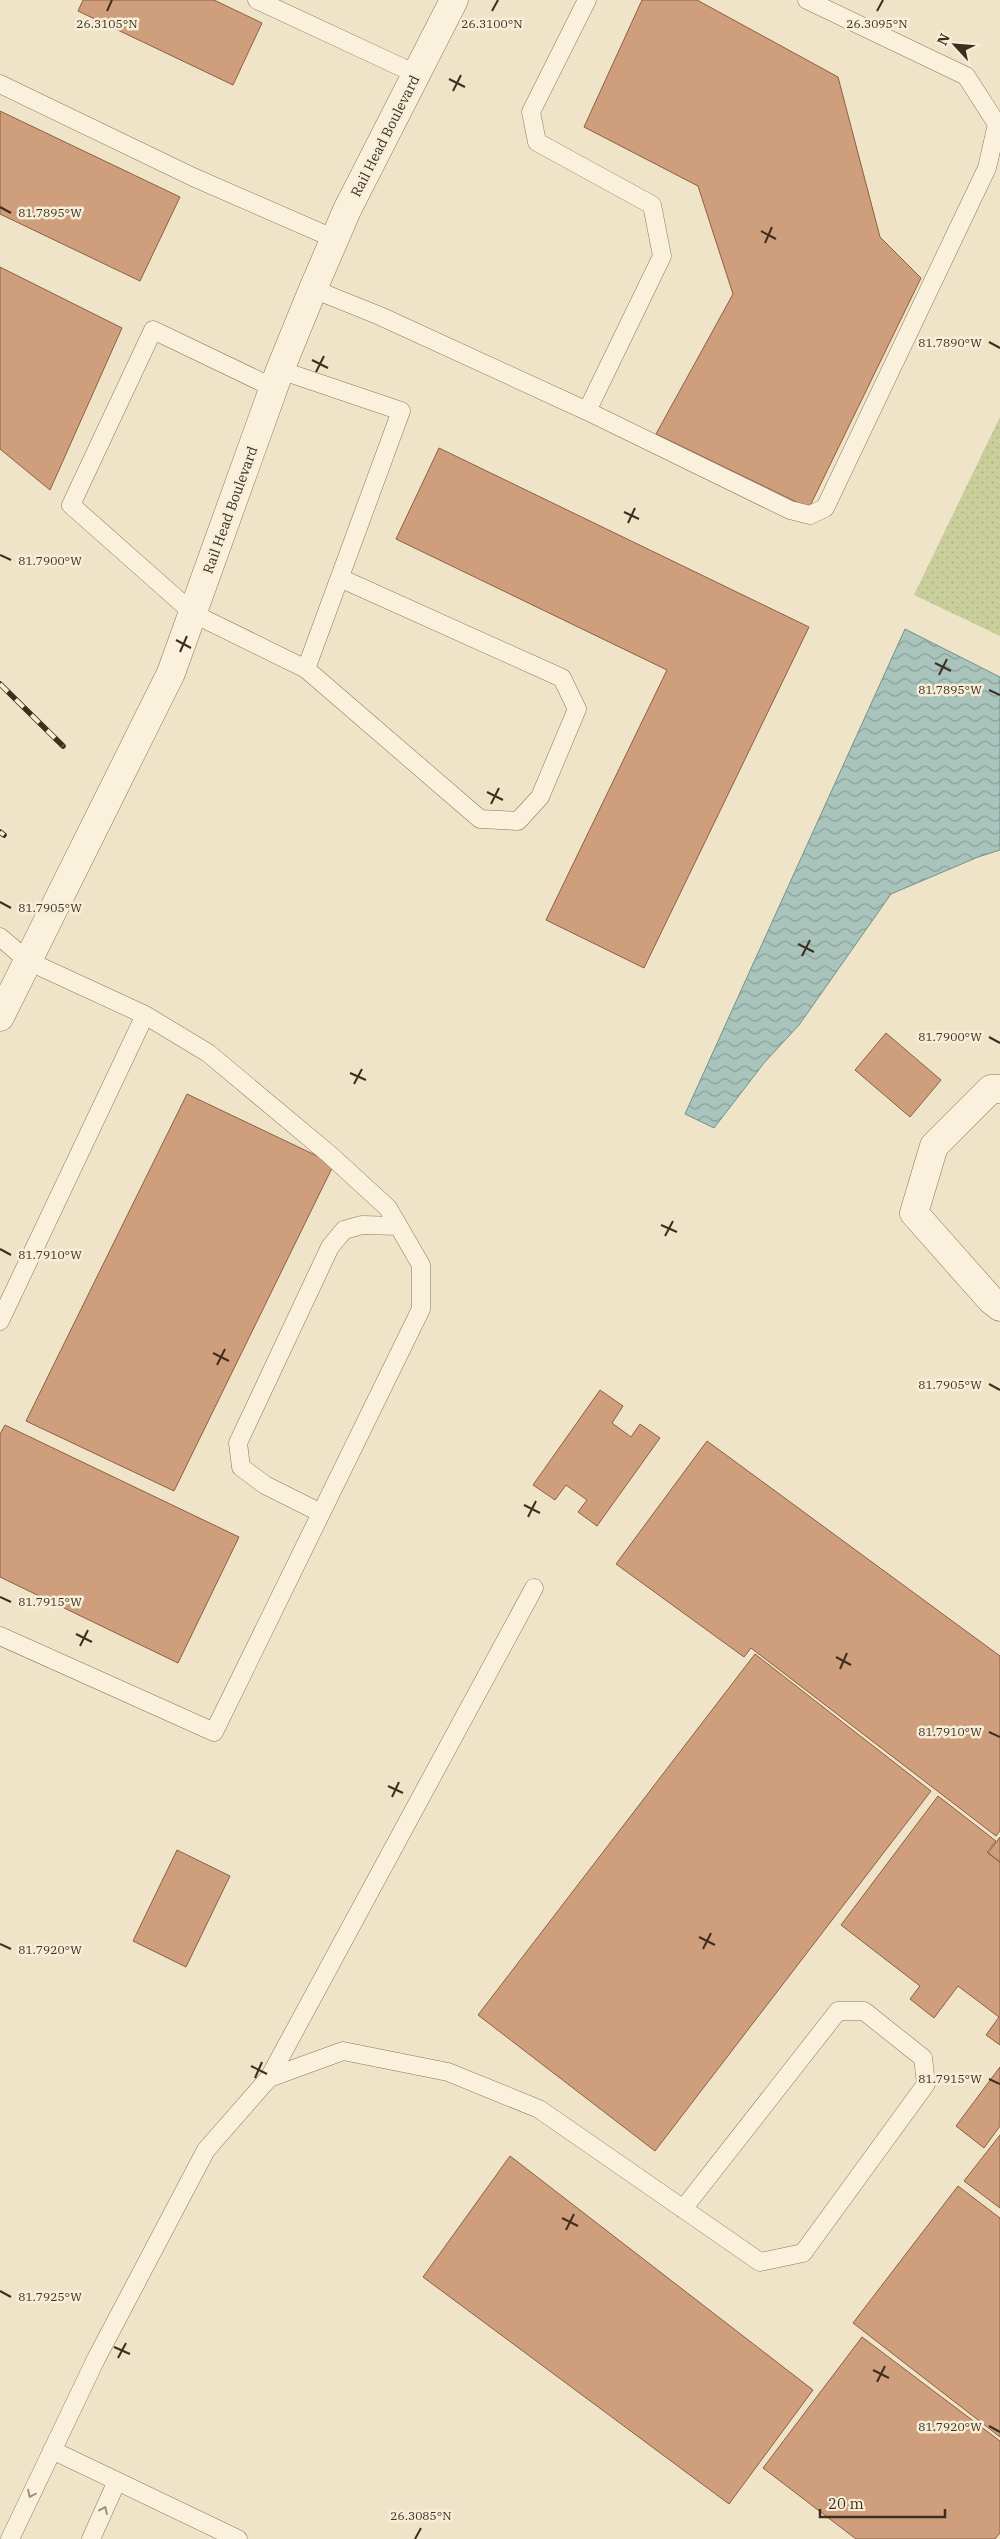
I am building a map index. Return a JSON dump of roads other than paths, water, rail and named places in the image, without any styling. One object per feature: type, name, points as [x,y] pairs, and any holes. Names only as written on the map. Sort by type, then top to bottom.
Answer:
[{"type":"street","name":"Rail Head Boulevard","points":[[0,1017],[171,674],[277,379],[313,289],[335,239],[454,0]]},
{"type":"street","points":[[1000,1090],[991,1089],[934,1146],[914,1213],[991,1300],[1000,1307]]},
{"type":"lane","points":[[257,0],[416,74]]},
{"type":"lane","points":[[587,0],[531,112],[537,142],[652,205],[662,256],[587,411]]},
{"type":"lane","points":[[313,289],[380,316],[587,411],[790,510],[810,515],[825,508],[988,168],[997,124],[966,76],[807,0]]},
{"type":"lane","points":[[0,84],[193,177],[335,239]]},
{"type":"lane","points":[[306,669],[401,411],[277,379],[153,330],[71,505],[194,614],[306,669],[480,819],[518,821],[540,798],[577,709],[562,678],[340,578]]},
{"type":"lane","points":[[0,936],[28,961],[145,1015],[208,1053],[330,1154],[388,1208],[421,1265],[421,1309],[214,1732],[0,1636]]},
{"type":"lane","points":[[0,1321],[145,1015]]},
{"type":"lane","points":[[322,1513],[265,1486],[241,1467],[238,1443],[330,1247],[344,1230],[362,1225],[398,1226]]},
{"type":"lane","points":[[10,2539],[96,2359],[206,2150],[269,2078],[534,1588]]},
{"type":"lane","points":[[269,2078],[344,2051],[448,2072],[539,2109],[683,2209],[760,2262],[803,2253],[926,2084],[923,2058],[864,2011],[838,2011],[683,2209]]},
{"type":"lane","points":[[52,2450],[238,2539]]},
{"type":"lane","points":[[90,2539],[118,2481]]},
{"type":"water","points":[[905,629],[1000,677],[1000,850],[978,857],[891,894],[799,1025],[764,1063],[714,1128],[685,1114]]},
{"type":"railway","points":[[0,684],[63,746]]},
{"type":"railway","points":[[0,832],[4,835]]}]
